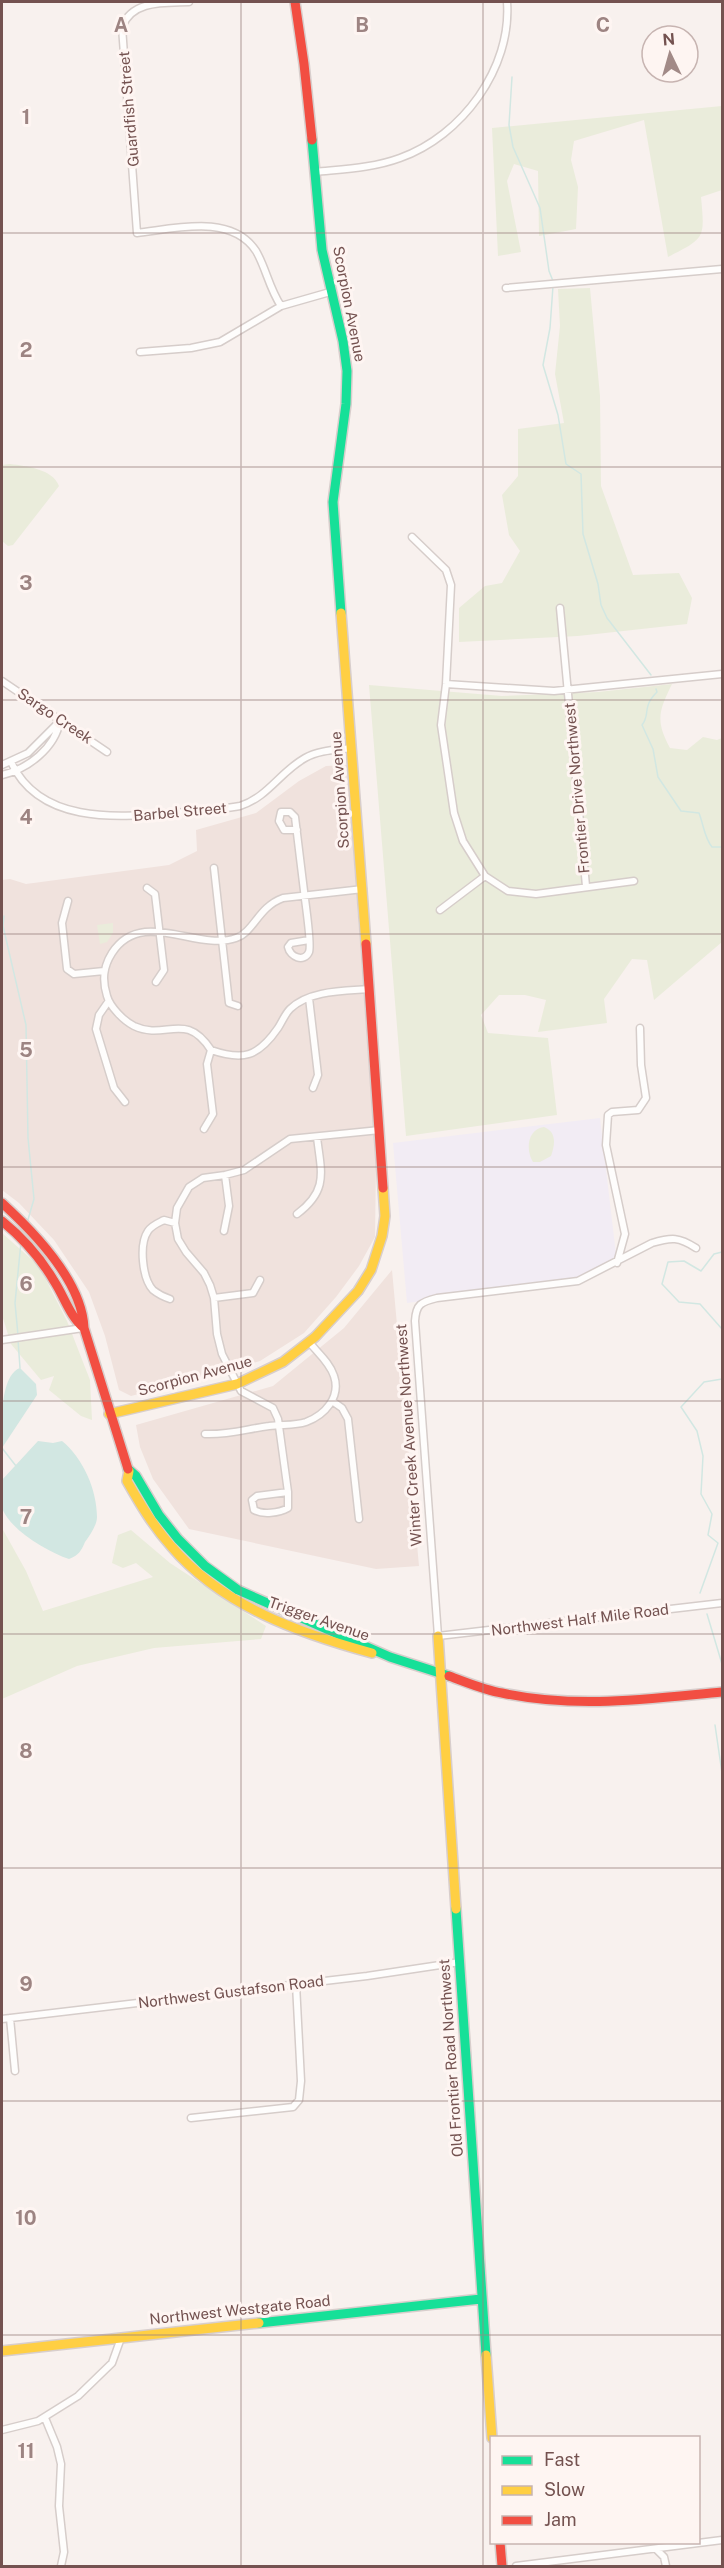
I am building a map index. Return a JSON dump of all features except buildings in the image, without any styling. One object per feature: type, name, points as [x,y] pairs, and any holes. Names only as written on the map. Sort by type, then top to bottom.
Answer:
[{"type":"street","name":"Guardfish Street","points":[[189,2],[141,5],[132,11],[122,27],[137,233],[204,226],[218,227],[239,235],[256,251],[271,291],[281,306]]},
{"type":"street","name":"Scorpion Avenue","points":[[109,1414],[237,1384],[283,1362],[309,1342],[358,1291],[371,1270],[382,1236],[385,1216],[363,889],[333,502],[334,479],[347,405],[347,371],[322,250],[304,50],[295,2]]},
{"type":"street","points":[[315,171],[359,168],[403,157],[452,127],[472,105],[496,65],[504,38],[507,2]]},
{"type":"street","points":[[506,288],[723,269]]},
{"type":"street","points":[[140,352],[191,348],[219,342],[281,306],[330,292]]},
{"type":"street","points":[[412,537],[446,570],[451,585],[446,684],[441,725],[454,813],[463,841],[485,876],[508,891],[536,894],[634,881]]},
{"type":"street","name":"Frontier Drive Northwest","points":[[561,608],[586,886]]},
{"type":"street","points":[[446,684],[569,690],[723,674]]},
{"type":"street","name":"Sargo Creek","points":[[2,681],[107,752]]},
{"type":"street","points":[[2,765],[28,753],[60,721]]},
{"type":"street","points":[[2,775],[15,771],[39,756],[58,733],[60,721]]},
{"type":"street","name":"Barbel Street","points":[[11,762],[15,771],[37,796],[86,814],[123,818],[240,806],[254,802],[305,758],[326,751],[352,748]]},
{"type":"street","points":[[297,830],[309,940]]},
{"type":"street","points":[[214,868],[229,1003],[238,1006]]},
{"type":"street","points":[[440,910],[485,876]]},
{"type":"street","points":[[147,888],[155,894],[164,970],[156,982]]},
{"type":"street","points":[[363,889],[283,898],[264,908],[238,938],[221,941],[160,932],[134,934],[118,945],[104,971],[104,986],[108,1002],[134,1026],[149,1030],[176,1028],[194,1031],[211,1050],[240,1057],[263,1047],[290,1009],[309,998],[335,992],[370,989]]},
{"type":"street","points":[[68,902],[62,923],[67,969],[74,974],[104,971]]},
{"type":"street","points":[[309,998],[318,1075],[313,1088]]},
{"type":"street","points":[[108,1002],[99,1015],[96,1029],[114,1088],[125,1102]]},
{"type":"street","points":[[617,1263],[625,1234],[606,1145],[606,1124],[608,1115],[612,1112],[638,1110],[646,1098],[641,1065],[640,1028]]},
{"type":"street","points":[[204,1129],[213,1114],[207,1064],[211,1050]]},
{"type":"street","points":[[288,1492],[257,1496],[252,1500],[254,1510],[258,1513],[282,1511],[288,1508],[288,1492],[279,1425],[273,1408],[241,1391],[222,1354],[217,1334],[214,1298],[204,1273],[178,1239],[175,1223],[177,1208],[189,1187],[203,1178],[225,1175],[260,1161],[276,1146],[290,1139],[380,1130]]},
{"type":"street","points":[[297,1214],[310,1204],[322,1180],[317,1137]]},
{"type":"street","points":[[224,1231],[229,1206],[225,1175]]},
{"type":"street","name":"Trigger Avenue","points":[[2,1203],[53,1257],[86,1318],[84,1328],[109,1414],[129,1470],[136,1476],[164,1522],[195,1557],[238,1590],[390,1657],[442,1676],[500,1693],[568,1703],[628,1702],[723,1692]]},
{"type":"street","name":"Trigger Avenue","points":[[2,1221],[15,1230],[46,1265],[76,1322],[84,1328]]},
{"type":"street","points":[[170,1299],[157,1293],[148,1282],[143,1266],[144,1248],[146,1234],[150,1228],[164,1221],[175,1223]]},
{"type":"street","name":"Winter Creek Avenue Northwest","points":[[442,1676],[416,1321],[418,1306],[421,1302],[436,1298],[578,1281],[665,1239],[682,1239],[696,1248]]},
{"type":"street","points":[[214,1298],[253,1293],[260,1280]]},
{"type":"street","points":[[2,1340],[84,1328]]},
{"type":"street","points":[[205,1434],[228,1435],[279,1425],[304,1423],[320,1416],[332,1401],[335,1388],[334,1377],[328,1365],[309,1342]]},
{"type":"street","points":[[332,1401],[342,1408],[348,1419],[359,1519]]},
{"type":"street","name":"Trigger Avenue","points":[[129,1470],[127,1481],[152,1524],[180,1556],[225,1594],[276,1623],[313,1636],[390,1657]]},
{"type":"street","name":"Northwest Half Mile Road","points":[[438,1636],[723,1603]]},
{"type":"street","points":[[276,1623],[281,1610]]},
{"type":"street","name":"Old Frontier Road Northwest","points":[[442,1676],[481,2299],[492,2436]]},
{"type":"street","name":"Northwest Gustafson Road","points":[[2,2019],[460,1962]]},
{"type":"street","points":[[191,2118],[293,2107],[299,2100],[301,2081],[296,1984]]},
{"type":"street","points":[[10,2018],[15,2072]]},
{"type":"street","name":"Northwest Westgate Road","points":[[2,2351],[481,2299]]},
{"type":"street","points":[[2,2430],[45,2418],[78,2396],[112,2363],[121,2338]]},
{"type":"street","points":[[45,2418],[57,2447],[61,2464],[59,2506],[64,2552],[61,2566]]},
{"type":"street","points":[[700,2543],[723,2540]]},
{"type":"street","points":[[500,2544],[502,2566]]},
{"type":"street","points":[[516,2566],[697,2544]]},
{"type":"street","points":[[657,2550],[664,2557],[666,2566]]},
{"type":"shaded area","points":[[347,765],[376,1165],[375,1237],[359,1266],[336,1297],[304,1333],[260,1361],[131,1396],[119,1390],[105,1336],[89,1292],[54,1240],[19,1203],[2,1190],[2,880],[10,879],[26,884],[169,865],[197,851],[196,830],[256,813],[299,781],[326,766]]},
{"type":"shaded area","points":[[600,1118],[617,1263],[578,1281],[407,1303],[393,1143]]},
{"type":"shaded area","points":[[392,1270],[419,1566],[376,1569],[189,1529],[153,1479],[140,1447],[136,1425],[273,1386],[344,1328]]},
{"type":"shaded area","points":[[20,1368],[36,1384],[37,1395],[2,1448],[5,1390],[13,1373]]},
{"type":"shaded area","points":[[38,1441],[53,1443],[62,1441],[70,1448],[87,1475],[94,1496],[97,1517],[95,1527],[79,1552],[69,1559],[31,1540],[13,1525],[2,1508],[2,1480]]},
{"type":"green space","points":[[722,106],[722,190],[701,197],[702,229],[700,236],[689,246],[668,257],[644,120],[574,141],[571,160],[578,187],[576,229],[539,236],[538,171],[514,164],[507,181],[521,252],[498,256],[492,128]]},
{"type":"green space","points":[[590,288],[600,396],[601,486],[633,575],[679,573],[692,598],[687,624],[578,636],[459,642],[459,608],[485,586],[502,583],[520,551],[509,535],[502,495],[518,476],[518,429],[564,423],[555,374],[560,326],[558,289]]},
{"type":"green space","points":[[10,464],[45,472],[56,480],[59,486],[13,545],[8,546],[2,541],[2,465]]},
{"type":"green space","points":[[672,684],[660,716],[662,730],[670,748],[687,750],[703,737],[717,740],[722,738],[722,942],[654,1000],[647,960],[632,959],[604,999],[607,1023],[538,1032],[546,1000],[525,995],[499,995],[481,1015],[488,1033],[548,1038],[557,1115],[406,1136],[369,685],[502,696],[598,692]]},
{"type":"green space","points":[[113,923],[113,933],[107,942],[100,944],[97,925]]},
{"type":"green space","points":[[544,1127],[553,1135],[551,1156],[540,1162],[533,1162],[529,1151],[529,1140],[534,1131]]},
{"type":"green space","points":[[2,1233],[39,1266],[67,1321],[90,1380],[92,1420],[81,1416],[49,1390],[54,1376],[41,1380],[11,1344],[2,1315]]},
{"type":"green space","points":[[2,1528],[26,1571],[43,1611],[153,1577],[136,1563],[123,1568],[112,1563],[118,1535],[131,1530],[170,1563],[266,1626],[261,1639],[154,1648],[77,1666],[2,1699]]},
{"type":"waterway","points":[[512,77],[509,125],[513,147],[540,208],[549,271],[553,281]]},
{"type":"waterway","points":[[553,286],[550,328],[543,365],[558,415],[566,464],[581,474],[583,534],[598,584],[601,605],[607,618],[651,675]]},
{"type":"waterway","points":[[656,689],[657,692],[649,702],[642,725],[653,749],[658,777],[681,811],[699,813],[712,847],[722,847]]},
{"type":"waterway","points":[[722,865],[722,873]]},
{"type":"waterway","points":[[4,916],[3,926],[26,1025],[28,1138],[34,1199],[27,1223]]},
{"type":"waterway","points":[[18,1335],[15,1303],[21,1242]]},
{"type":"waterway","points":[[722,1252],[714,1254],[701,1271],[684,1261],[668,1262],[662,1284],[679,1302],[700,1304],[722,1329]]},
{"type":"waterway","points":[[18,1340],[20,1368]]},
{"type":"waterway","points":[[700,1593],[718,1543],[708,1535],[712,1514],[701,1494],[703,1456],[697,1431],[681,1407],[704,1382],[722,1379]]},
{"type":"waterway","points":[[2,1448],[16,1466]]},
{"type":"waterway","points":[[707,1614],[722,1664]]},
{"type":"waterway","points":[[715,1725],[722,1773]]},
{"type":"traffic: fast","points":[[312,140],[322,250],[343,341],[347,371],[346,404],[333,502],[341,613]]},
{"type":"traffic: fast","points":[[128,1469],[136,1476],[159,1515],[178,1539],[205,1566],[238,1590],[390,1657],[449,1676]]},
{"type":"traffic: fast","points":[[456,1909],[486,2355]]},
{"type":"traffic: fast","points":[[259,2323],[481,2299]]},
{"type":"traffic: slow","points":[[341,613],[366,944]]},
{"type":"traffic: slow","points":[[109,1414],[237,1384],[283,1362],[315,1337],[358,1291],[371,1270],[382,1236],[385,1216],[383,1188]]},
{"type":"traffic: slow","points":[[129,1471],[127,1481],[158,1531],[191,1567],[214,1585],[263,1615],[317,1636],[372,1653]]},
{"type":"traffic: slow","points":[[438,1636],[456,1909]]},
{"type":"traffic: slow","points":[[2,2351],[259,2323]]},
{"type":"traffic: slow","points":[[486,2355],[492,2436]]},
{"type":"traffic: jam","points":[[295,2],[312,140]]},
{"type":"traffic: jam","points":[[366,944],[383,1188]]},
{"type":"traffic: jam","points":[[2,1203],[55,1260],[75,1293],[128,1469]]},
{"type":"traffic: jam","points":[[2,1221],[37,1256],[49,1272],[75,1318],[84,1328]]},
{"type":"traffic: jam","points":[[449,1676],[495,1692],[557,1701],[612,1701],[722,1692]]},
{"type":"traffic: jam","points":[[500,2544],[502,2566]]}]
